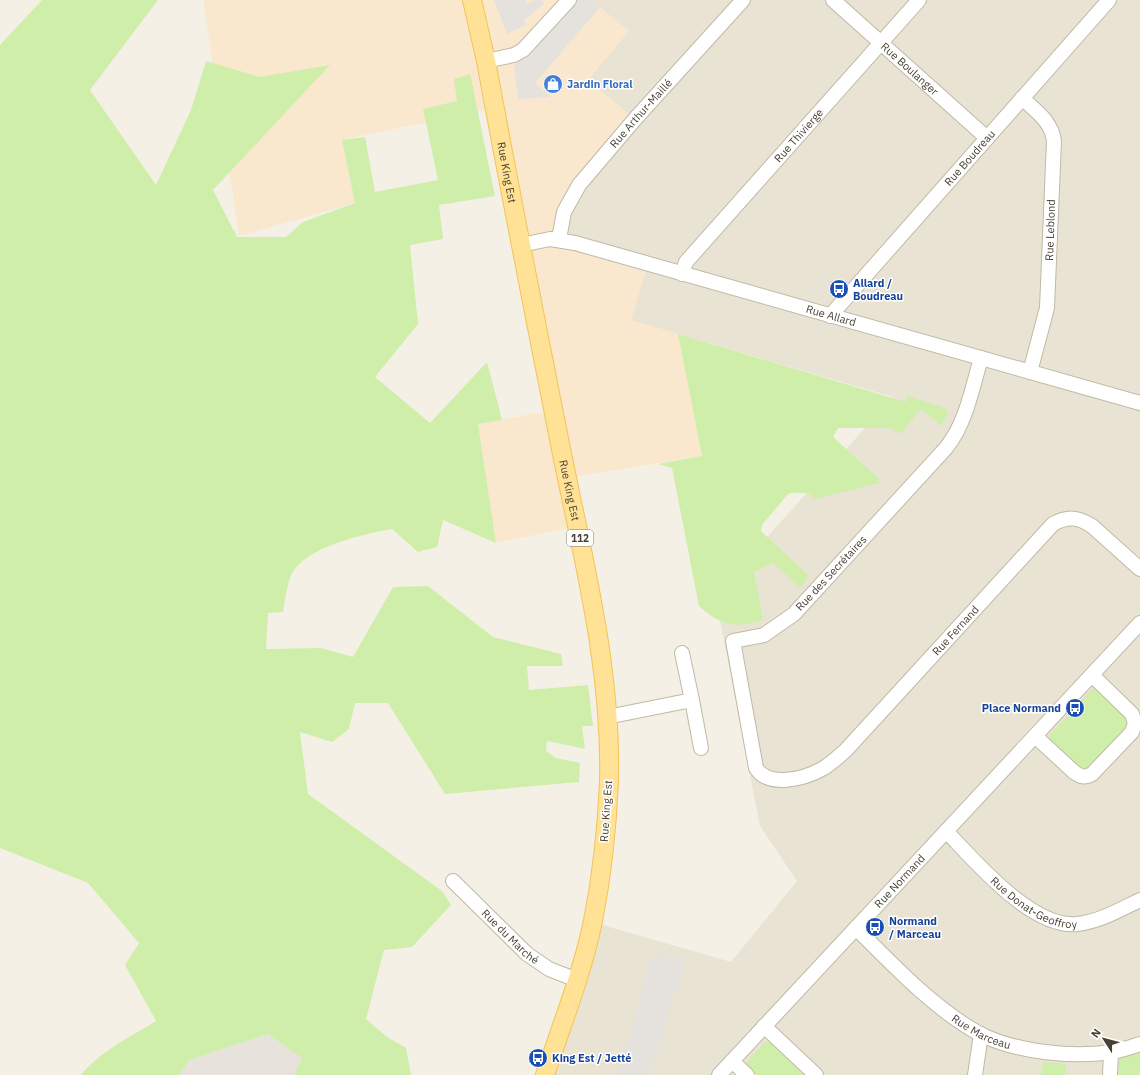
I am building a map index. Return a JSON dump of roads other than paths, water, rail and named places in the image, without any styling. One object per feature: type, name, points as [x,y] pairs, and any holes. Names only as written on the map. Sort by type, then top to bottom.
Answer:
[{"type":"main road","name":"Rue King Est","points":[[472,0],[486,61],[594,615],[607,698],[609,783],[602,864],[592,922],[577,980],[545,1075]]},
{"type":"street","points":[[486,61],[514,56],[524,50],[569,0]]},
{"type":"street","name":"Rue Arthur-Maillé","points":[[559,239],[564,212],[572,196],[635,119],[743,0]]},
{"type":"street","name":"Rue Boulanger","points":[[833,0],[988,138]]},
{"type":"street","name":"Rue Thivierge","points":[[682,274],[686,262],[919,0]]},
{"type":"street","name":"Rue Boudreau","points":[[830,316],[1108,0]]},
{"type":"street","name":"Rue Leblond","points":[[1022,98],[1049,124],[1053,132],[1054,141],[1047,308],[1030,372]]},
{"type":"street","name":"Rue Allard","points":[[521,245],[542,240],[559,239],[1140,403]]},
{"type":"street","name":"Rue des Secrétaires","points":[[766,778],[759,775],[756,768],[733,641],[764,635],[794,614],[946,448],[959,429],[981,358]]},
{"type":"street","name":"Rue Fernand","points":[[766,778],[773,780],[794,779],[820,770],[832,763],[846,750],[1053,524],[1063,519],[1073,518],[1084,521],[1092,526],[1140,569]]},
{"type":"street","name":"Rue Normand","points":[[719,1075],[1140,623]]},
{"type":"street","points":[[682,653],[701,748]]},
{"type":"street","points":[[1035,736],[1080,777],[1085,777],[1092,774],[1132,732],[1135,723],[1132,714],[1092,674]]},
{"type":"street","points":[[607,717],[692,700]]},
{"type":"street","name":"Rue Donat-Geoffroy","points":[[946,831],[1000,885],[1018,900],[1036,913],[1057,922],[1077,924],[1109,914],[1140,900]]},
{"type":"street","name":"Rue du Marché","points":[[453,881],[533,958],[549,968],[577,980]]},
{"type":"street","name":"Rue Marceau","points":[[856,928],[907,978],[944,1009],[981,1034],[1001,1042],[1042,1052],[1072,1054],[1111,1052],[1140,1044]]},
{"type":"street","points":[[764,1026],[816,1075]]},
{"type":"street","points":[[975,1075],[981,1034]]},
{"type":"street","points":[[1110,1075],[1111,1052]]},
{"type":"street","points":[[732,1061],[748,1075]]},
{"type":"place","name":"Jardin Floral","points":[[553,84]]},
{"type":"place","name":"Allard / Boudreau","points":[[839,289]]},
{"type":"place","name":"Place Normand","points":[[1075,708]]},
{"type":"place","name":"Normand / Marceau","points":[[875,927]]},
{"type":"place","name":"King Est / Jetté","points":[[538,1058]]}]
